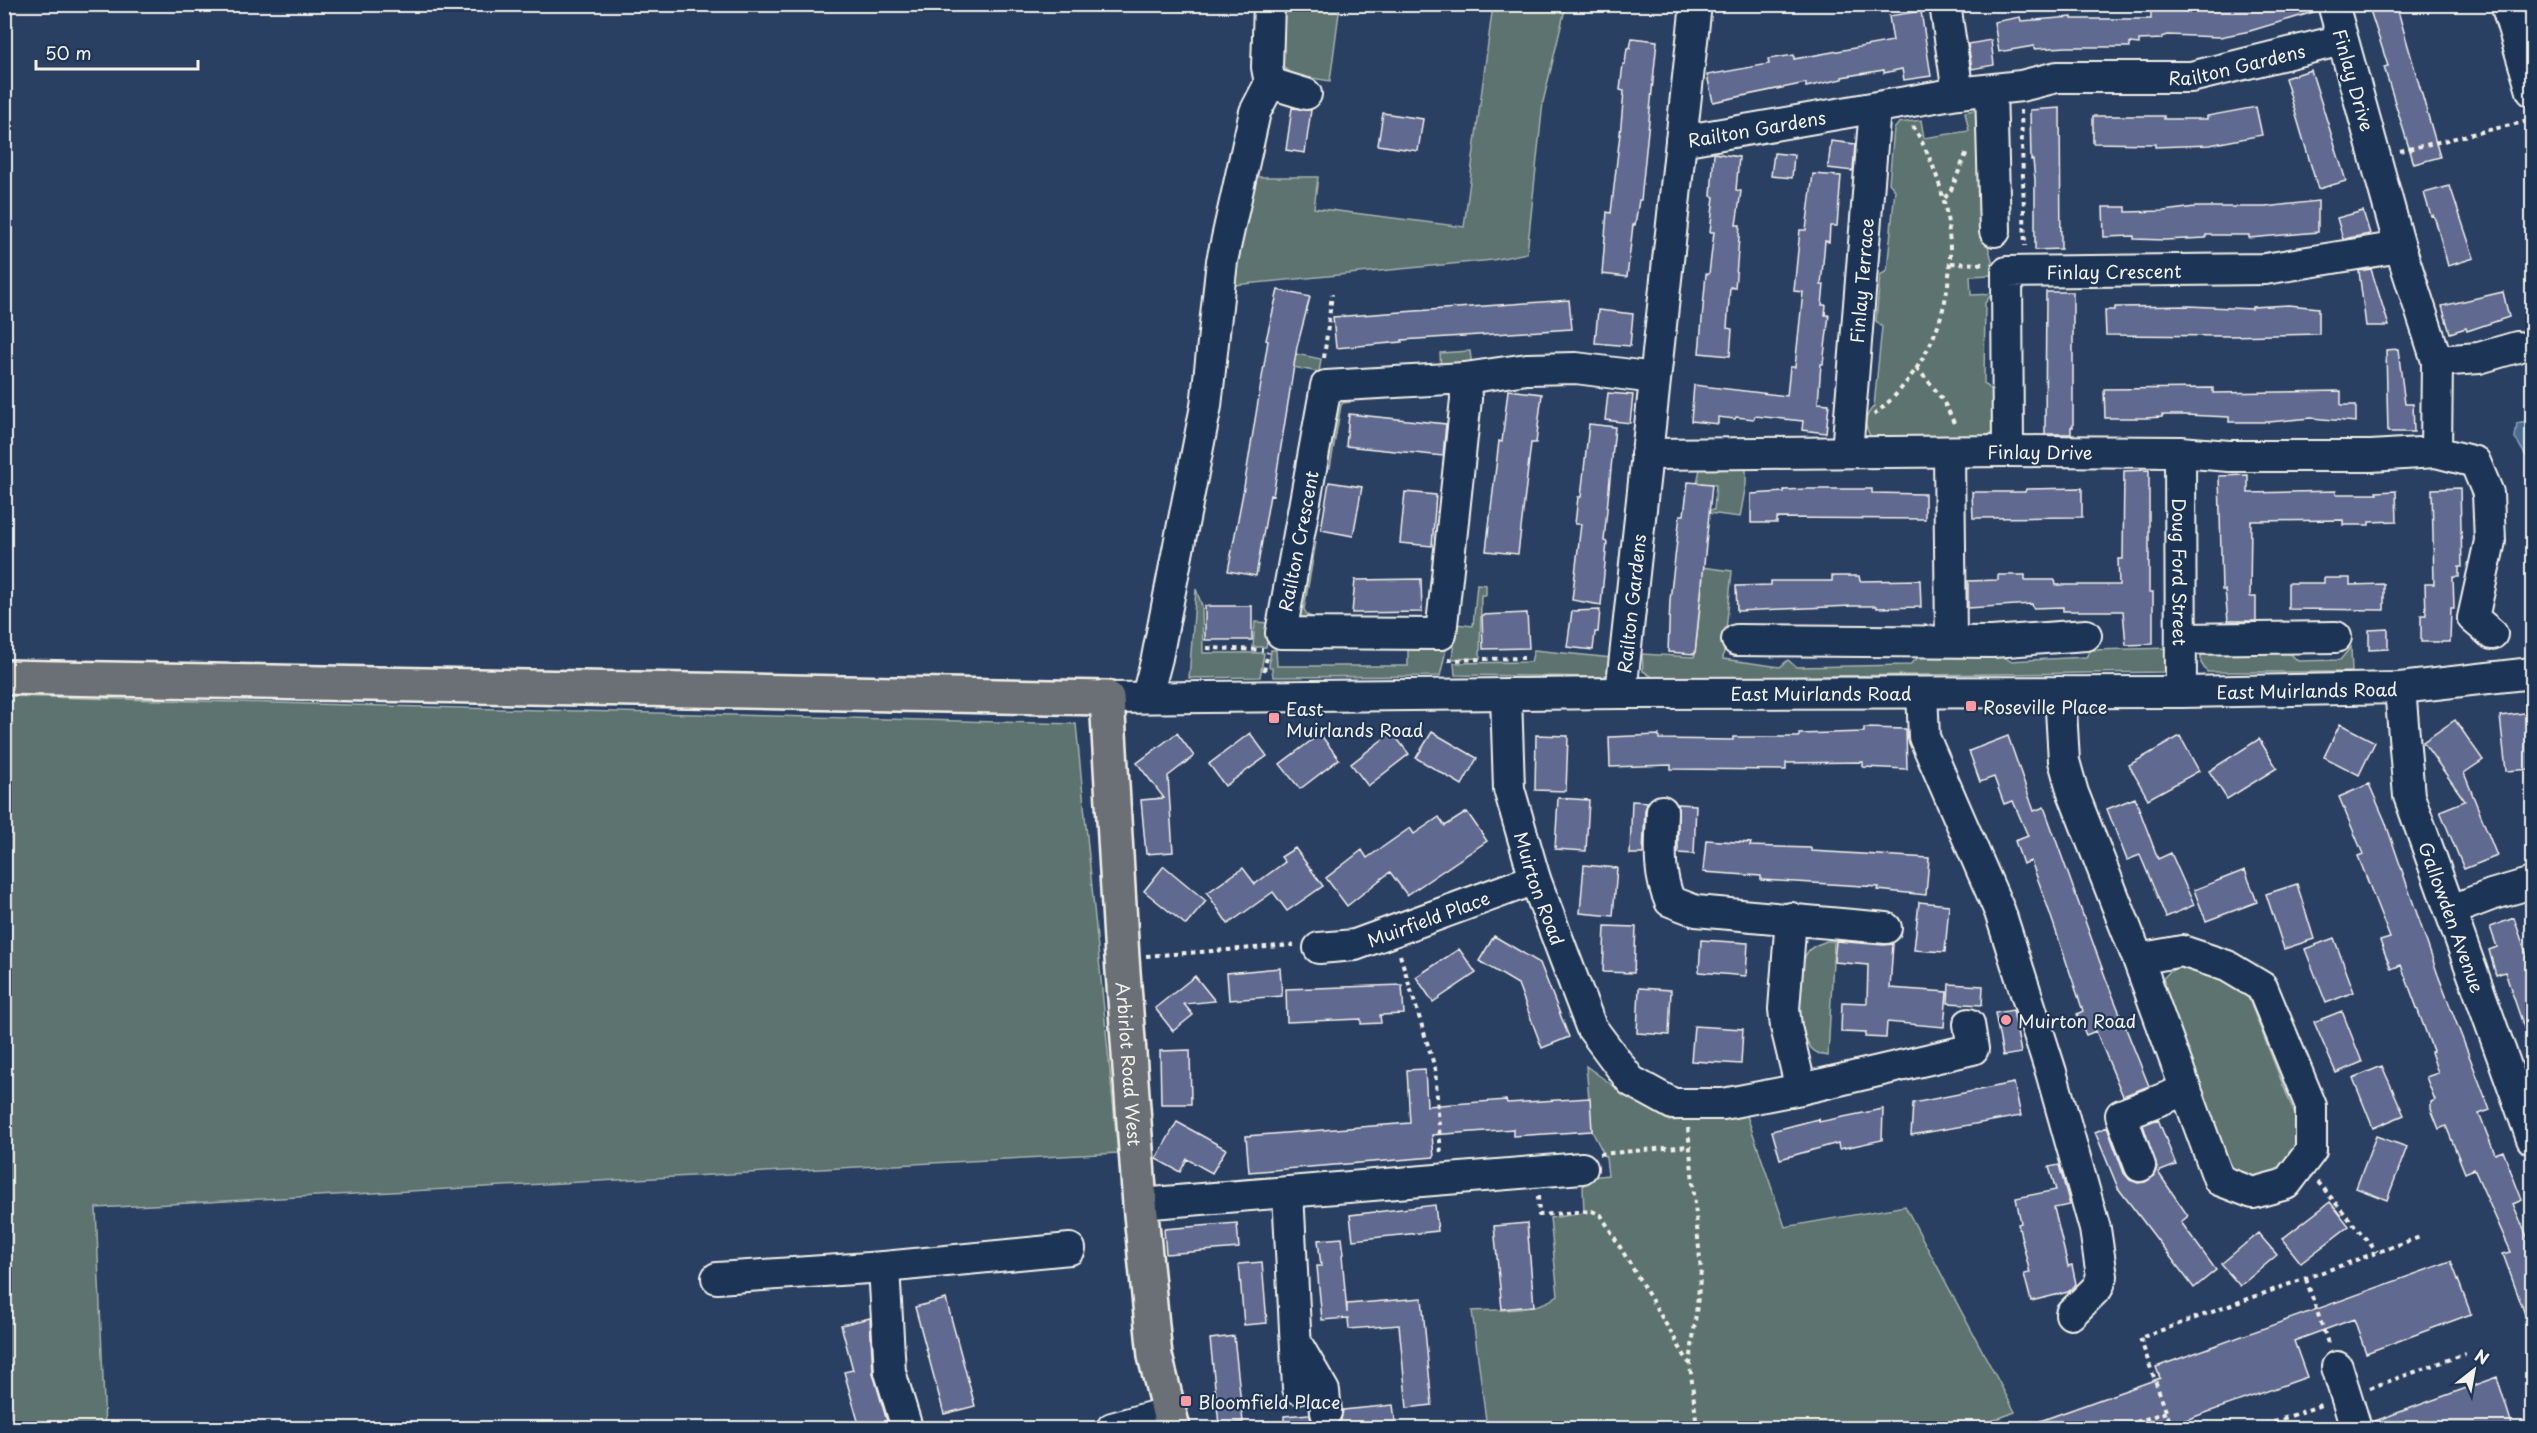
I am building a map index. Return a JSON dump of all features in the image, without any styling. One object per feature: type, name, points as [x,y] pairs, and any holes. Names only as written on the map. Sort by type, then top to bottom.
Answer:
[{"type":"main road","points":[[4,677],[1107,698]]},
{"type":"main road","name":"Arbirlot Road West","points":[[1107,698],[1122,958],[1140,1204],[1155,1356],[1171,1420]]},
{"type":"street","points":[[1147,696],[1157,658],[1206,406],[1222,261],[1254,112],[1270,83],[1267,67],[1269,4]]},
{"type":"street","points":[[1681,141],[1696,4]]},
{"type":"street","points":[[1945,4],[1958,93]]},
{"type":"street","name":"Finlay Drive","points":[[2333,4],[2400,247],[2437,361],[2436,452]]},
{"type":"street","points":[[2506,4],[2532,91]]},
{"type":"street","name":"Railton Gardens","points":[[1621,693],[1681,141],[1958,93],[2021,86],[2057,77],[2191,78],[2342,40]]},
{"type":"street","points":[[1270,83],[1306,94]]},
{"type":"street","points":[[1991,90],[1995,231]]},
{"type":"street","name":"Finlay Terrace","points":[[1848,438],[1875,108]]},
{"type":"street","name":"Finlay Crescent","points":[[2007,451],[2007,272],[2265,269],[2400,247]]},
{"type":"street","points":[[2437,361],[2479,358],[2517,347]]},
{"type":"street","name":"Railton Crescent","points":[[1465,378],[1466,399],[1441,634],[1281,633],[1326,386],[1465,378],[1527,369],[1576,368],[1654,378]]},
{"type":"street","name":"Finlay Drive","points":[[1646,454],[1848,438],[1953,452],[2180,452],[2229,456],[2436,452],[2475,462],[2488,493],[2490,541],[2473,618],[2492,634]]},
{"type":"street","points":[[1951,641],[1953,452]]},
{"type":"street","name":"Doug Ford Street","points":[[2180,452],[2181,692]]},
{"type":"street","points":[[1737,640],[1992,642],[2086,635]]},
{"type":"street","points":[[2181,639],[2336,637]]},
{"type":"street","name":"East Muirlands Road","points":[[1107,698],[1621,693],[2181,692],[2400,688],[2532,673]]},
{"type":"street","name":"Gallowden Avenue","points":[[2400,688],[2409,796],[2452,910],[2532,1139]]},
{"type":"street","points":[[2060,692],[2064,761],[2073,793],[2138,959],[2219,1180],[2253,1193],[2286,1184],[2311,1151],[2311,1106],[2262,987],[2228,966],[2181,951],[2138,959]]},
{"type":"street","points":[[1922,693],[1924,737],[2000,912],[2051,1072],[2095,1229],[2102,1276],[2098,1287],[2071,1314]]},
{"type":"street","name":"Muirton Road","points":[[1506,695],[1509,789],[1535,879],[1591,1027],[1631,1081],[1673,1104],[1723,1104],[1802,1089],[1973,1049],[1969,1024]]},
{"type":"street","points":[[1662,811],[1660,865],[1663,885],[1670,902],[1696,911],[1886,928]]},
{"type":"street","name":"Muirfield Place","points":[[1319,948],[1355,945],[1535,879]]},
{"type":"street","points":[[2452,910],[2532,883]]},
{"type":"street","points":[[1791,918],[1784,1009],[1786,1027],[1802,1089]]},
{"type":"street","points":[[2140,1166],[2121,1115],[2186,1090]]},
{"type":"street","points":[[1140,1204],[1582,1168]]},
{"type":"street","points":[[1288,1192],[1298,1388]]},
{"type":"street","points":[[717,1278],[884,1268],[1070,1249]]},
{"type":"street","points":[[884,1268],[890,1372],[907,1428]]},
{"type":"street","points":[[1296,1344],[1324,1391],[1326,1412]]},
{"type":"street","points":[[2337,1367],[2356,1428]]},
{"type":"street","points":[[1112,1428],[1171,1420]]},
{"type":"path","points":[[2021,86],[2026,271]]},
{"type":"path","points":[[1848,438],[1906,385],[1935,332],[1951,263],[1951,235],[1945,198],[1926,148],[1910,121],[1906,103]]},
{"type":"path","points":[[2376,156],[2532,120]]},
{"type":"path","points":[[1324,358],[1332,294]]},
{"type":"path","points":[[1916,368],[1936,388],[1948,409],[1957,432],[1953,452]]},
{"type":"path","points":[[1207,648],[1268,650]]},
{"type":"path","points":[[1448,660],[1524,658]]},
{"type":"path","points":[[1392,931],[1436,1068],[1442,1180]]},
{"type":"path","points":[[1122,958],[1289,944],[1319,948]]},
{"type":"path","points":[[1688,1104],[1689,1146],[1701,1271],[1690,1364],[1697,1428]]},
{"type":"path","points":[[1582,1168],[1587,1155],[1689,1146]]},
{"type":"path","points":[[2302,1163],[2377,1253]]},
{"type":"path","points":[[1536,1173],[1539,1215],[1592,1211],[1600,1215],[1690,1364]]},
{"type":"path","points":[[2172,1428],[2140,1338],[2420,1237]]},
{"type":"path","points":[[2306,1279],[2337,1367]]},
{"type":"path","points":[[2119,1428],[2166,1412]]},
{"type":"green space","points":[[1258,5],[1340,5],[1330,81],[1293,75],[1254,43]]},
{"type":"green space","points":[[1493,5],[1566,5],[1543,102],[1527,253],[1493,260],[1234,285],[1247,177],[1318,177],[1314,208],[1464,227]]},
{"type":"green space","points":[[1983,108],[1986,239],[1992,260],[1992,275],[1970,276],[1971,295],[1992,294],[1985,303],[1984,383],[1992,391],[1993,431],[1982,440],[1872,439],[1867,430],[1866,418],[1874,406],[1882,327],[1876,321],[1880,275],[1887,271],[1895,190],[1889,183],[1894,129],[1899,123],[1921,120],[1924,138],[1969,131],[1965,112]]},
{"type":"green space","points":[[1470,351],[1472,367],[1441,370],[1440,353]]},
{"type":"green space","points":[[1296,354],[1321,359],[1319,372],[1293,367]]},
{"type":"green space","points":[[1350,395],[1350,402],[1341,405],[1330,468],[1323,467],[1337,401]]},
{"type":"green space","points":[[1700,469],[1746,469],[1746,484],[1740,517],[1709,513],[1710,510],[1714,510],[1716,485],[1697,483]]},
{"type":"green space","points":[[1310,540],[1316,542],[1304,609],[1307,615],[1314,618],[1314,624],[1302,622],[1298,615]]},
{"type":"green space","points":[[1701,567],[1732,571],[1723,659],[1780,667],[1788,660],[1796,667],[1909,665],[1919,657],[2000,654],[2010,661],[2086,657],[2091,650],[2171,648],[2169,668],[2165,672],[1654,678],[1643,671],[1642,654],[1694,657],[1703,579],[1700,579]]},
{"type":"green space","points":[[1477,584],[1486,585],[1486,595],[1481,595],[1480,658],[1452,659],[1456,624],[1473,626]]},
{"type":"green space","points":[[1196,589],[1202,606],[1203,653],[1264,653],[1260,677],[1189,678]]},
{"type":"green space","points":[[1255,622],[1270,623],[1266,647],[1253,647]]},
{"type":"green space","points":[[2281,645],[2298,661],[2340,660],[2351,647],[2352,672],[2207,672],[2201,663],[2201,646]]},
{"type":"green space","points":[[1408,649],[1446,650],[1440,676],[1273,677],[1272,668],[1269,667],[1271,650],[1276,650],[1277,666],[1408,666]]},
{"type":"green space","points":[[1534,650],[1612,658],[1610,671],[1603,677],[1455,675],[1454,663],[1531,662]]},
{"type":"green space","points":[[5,696],[1076,724],[1118,1153],[96,1208],[105,1428],[5,1428]]},
{"type":"green space","points":[[1827,941],[1834,941],[1828,1056],[1814,1051],[1806,1040],[1799,1001],[1801,973],[1807,953],[1813,947]]},
{"type":"green space","points":[[2181,966],[2242,982],[2299,1125],[2296,1150],[2282,1169],[2253,1179],[2226,1170],[2159,983],[2169,972]]},
{"type":"green space","points":[[1586,1066],[1669,1121],[1747,1116],[1785,1227],[1905,1206],[2015,1412],[1973,1428],[1487,1428],[1472,1311],[1505,1310],[1539,1305],[1558,1295],[1550,1218],[1584,1213],[1583,1186],[1591,1177],[1608,1175],[1606,1158],[1592,1131]]},
{"type":"water","points":[[2532,420],[2532,466],[2515,438],[2517,423]]},
{"type":"building","points":[[2244,4],[2316,4],[2317,11],[2250,31],[2220,37],[2168,35],[2162,39],[2139,40],[2139,44],[2130,43],[2130,47],[2034,49],[2034,46],[1999,52],[1994,22],[2020,17],[2021,21],[2072,17],[2072,19],[2151,19],[2151,10],[2228,8]]},
{"type":"building","points":[[2368,4],[2396,4],[2440,157],[2414,164],[2384,67],[2388,66]]},
{"type":"building","points":[[1921,11],[1931,76],[1904,80],[1902,69],[1884,73],[1884,70],[1842,77],[1842,79],[1806,87],[1806,83],[1713,102],[1707,75],[1769,64],[1768,59],[1794,55],[1794,59],[1893,41],[1889,16]]},
{"type":"building","points":[[1632,38],[1657,41],[1641,200],[1639,200],[1635,225],[1633,225],[1627,277],[1602,274],[1607,212],[1611,213],[1621,125],[1624,91],[1620,90],[1623,64],[1625,64],[1627,48],[1630,48]]},
{"type":"building","points":[[1991,40],[1994,65],[1972,69],[1968,44]]},
{"type":"building","points":[[2311,70],[2346,181],[2318,189],[2285,78]]},
{"type":"building","points":[[2256,107],[2262,135],[2210,145],[2155,147],[2155,144],[2093,143],[2093,116],[2164,116],[2164,119],[2207,119],[2207,116]]},
{"type":"building","points":[[1292,108],[1311,110],[1305,153],[1286,150]]},
{"type":"building","points":[[2060,108],[2061,249],[2035,250],[2035,180],[2033,160],[2031,160],[2030,110]]},
{"type":"building","points":[[1383,113],[1423,119],[1418,151],[1378,145]]},
{"type":"building","points":[[1831,141],[1855,144],[1853,171],[1828,168]]},
{"type":"building","points":[[1714,153],[1739,157],[1736,190],[1741,191],[1736,225],[1740,225],[1735,288],[1730,287],[1727,328],[1732,329],[1730,356],[1699,353],[1706,274],[1709,274],[1714,232],[1710,232],[1714,197],[1711,196]]},
{"type":"building","points":[[1774,153],[1794,155],[1792,178],[1771,176]]},
{"type":"building","points":[[1813,174],[1841,176],[1837,226],[1830,226],[1829,242],[1825,241],[1821,285],[1824,285],[1822,305],[1826,305],[1825,315],[1829,315],[1823,364],[1821,364],[1818,403],[1829,404],[1826,433],[1802,430],[1803,421],[1755,416],[1754,419],[1718,417],[1718,424],[1691,421],[1694,385],[1787,396],[1790,367],[1795,367],[1803,292],[1794,291],[1800,230],[1806,230]]},
{"type":"building","points":[[2450,186],[2474,258],[2448,266],[2436,222],[2433,215],[2431,216],[2424,193]]},
{"type":"building","points":[[2318,201],[2318,232],[2249,238],[2249,235],[2206,235],[2206,238],[2165,240],[2134,239],[2134,236],[2104,237],[2103,207],[2126,207],[2126,212],[2164,211],[2195,207],[2265,207]]},
{"type":"building","points":[[2363,211],[2370,234],[2343,239],[2337,218]]},
{"type":"building","points":[[2371,269],[2389,326],[2366,326],[2359,271]]},
{"type":"building","points":[[1278,290],[1310,297],[1297,347],[1273,496],[1270,495],[1256,576],[1228,571],[1243,493],[1268,341],[1266,340]]},
{"type":"building","points":[[2046,292],[2073,292],[2073,427],[2071,427],[2071,434],[2045,434]]},
{"type":"building","points":[[2503,292],[2509,317],[2467,331],[2466,328],[2450,333],[2442,306]]},
{"type":"building","points":[[1569,300],[1572,329],[1402,340],[1402,342],[1336,348],[1333,317]]},
{"type":"building","points":[[2289,305],[2319,308],[2319,334],[2106,335],[2105,310],[2115,310],[2115,307],[2189,306],[2252,309],[2252,307]]},
{"type":"building","points":[[1598,310],[1633,314],[1630,346],[1595,343]]},
{"type":"building","points":[[2398,349],[2405,404],[2413,404],[2414,432],[2388,432],[2386,350]]},
{"type":"building","points":[[2213,388],[2213,393],[2341,391],[2341,405],[2356,405],[2356,422],[2311,418],[2269,422],[2229,422],[2229,417],[2185,415],[2105,418],[2104,389]]},
{"type":"building","points":[[1508,390],[1542,394],[1536,443],[1531,443],[1518,554],[1486,551],[1499,441],[1502,442]]},
{"type":"building","points":[[1608,393],[1633,395],[1630,423],[1605,420]]},
{"type":"building","points":[[1349,414],[1446,424],[1443,456],[1346,446]]},
{"type":"building","points":[[1589,424],[1615,427],[1604,541],[1607,542],[1601,605],[1572,600],[1581,524],[1575,524],[1578,497],[1581,497]]},
{"type":"building","points":[[2149,470],[2149,592],[2153,592],[2153,644],[2126,645],[2123,611],[2063,611],[2063,607],[2033,608],[2032,604],[1968,608],[1968,581],[1998,580],[1998,575],[2025,575],[2025,580],[2055,580],[2056,585],[2119,585],[2118,559],[2123,559],[2124,471]]},
{"type":"building","points":[[2248,475],[2248,493],[2336,491],[2336,494],[2377,494],[2376,492],[2396,491],[2397,521],[2369,522],[2369,525],[2343,525],[2343,520],[2251,521],[2250,597],[2256,597],[2256,621],[2228,621],[2225,590],[2222,590],[2219,476]]},
{"type":"building","points":[[1329,482],[1362,487],[1353,536],[1321,530]]},
{"type":"building","points":[[1688,482],[1712,484],[1695,654],[1668,652],[1670,600],[1680,515],[1684,515]]},
{"type":"building","points":[[2082,488],[2082,517],[1973,518],[1972,492],[2025,492],[2026,489]]},
{"type":"building","points":[[2460,488],[2462,567],[2459,567],[2459,577],[2453,577],[2454,608],[2451,608],[2450,642],[2421,642],[2421,615],[2426,615],[2425,584],[2434,584],[2432,489]]},
{"type":"building","points":[[1808,489],[1872,489],[1872,493],[1925,494],[1925,519],[1777,518],[1777,523],[1751,523],[1751,494]]},
{"type":"building","points":[[1405,492],[1436,495],[1432,546],[1400,543]]},
{"type":"building","points":[[1832,576],[1859,576],[1860,581],[1920,580],[1921,607],[1852,606],[1737,611],[1736,586],[1771,585],[1771,581],[1832,581]]},
{"type":"building","points":[[2324,578],[2350,578],[2350,585],[2384,584],[2384,610],[2288,609],[2288,583],[2324,583]]},
{"type":"building","points":[[1421,579],[1422,612],[1352,613],[1355,580]]},
{"type":"building","points":[[1205,606],[1252,606],[1252,640],[1205,640]]},
{"type":"building","points":[[1600,610],[1598,632],[1595,632],[1593,650],[1567,647],[1572,611]]},
{"type":"building","points":[[1527,613],[1529,648],[1483,649],[1482,615]]},
{"type":"building","points":[[2388,629],[2388,649],[2369,650],[2369,630]]},
{"type":"building","points":[[2532,712],[2532,769],[2506,771],[2500,716]]},
{"type":"building","points":[[2455,720],[2483,760],[2464,773],[2497,856],[2464,869],[2440,811],[2465,801],[2423,742]]},
{"type":"building","points":[[2340,724],[2375,742],[2359,775],[2324,757]]},
{"type":"building","points":[[1864,728],[1906,729],[1907,769],[1863,767],[1863,762],[1786,763],[1786,770],[1671,769],[1671,765],[1610,767],[1609,737],[1659,735],[1659,739],[1733,740],[1733,737],[1799,737],[1799,734],[1864,732]]},
{"type":"building","points":[[1392,732],[1409,754],[1368,786],[1351,764]]},
{"type":"building","points":[[1432,732],[1477,758],[1462,785],[1416,758]]},
{"type":"building","points":[[1177,733],[1194,756],[1168,776],[1173,852],[1146,854],[1141,800],[1164,798],[1137,763]]},
{"type":"building","points":[[1250,733],[1267,756],[1225,786],[1209,764]]},
{"type":"building","points":[[1320,734],[1339,759],[1300,789],[1280,764]]},
{"type":"building","points":[[1536,735],[1568,736],[1566,791],[1535,790]]},
{"type":"building","points":[[2008,736],[2034,811],[2044,807],[2106,979],[2149,1086],[2123,1096],[2096,1031],[2086,1035],[2077,1014],[2083,1011],[2044,896],[2031,861],[2023,864],[2015,841],[2028,836],[2013,801],[2004,804],[1994,777],[1980,782],[1969,751]]},
{"type":"building","points":[[2180,736],[2199,771],[2148,799],[2129,765]]},
{"type":"building","points":[[2259,739],[2277,768],[2227,799],[2209,771]]},
{"type":"building","points":[[2369,784],[2385,821],[2438,975],[2490,1110],[2479,1114],[2495,1154],[2503,1151],[2522,1200],[2513,1204],[2532,1248],[2532,1328],[2530,1328],[2503,1254],[2511,1252],[2474,1169],[2465,1173],[2446,1126],[2439,1129],[2431,1109],[2431,1102],[2435,1100],[2426,1077],[2438,1073],[2431,1052],[2433,1051],[2401,965],[2391,969],[2380,941],[2390,938],[2358,856],[2363,854],[2339,797]]},
{"type":"building","points":[[1558,798],[1589,800],[1586,851],[1555,849]]},
{"type":"building","points":[[2135,798],[2158,859],[2171,853],[2194,905],[2166,917],[2140,855],[2127,860],[2107,809]]},
{"type":"building","points":[[1632,801],[1648,802],[1645,810],[1643,854],[1630,854]]},
{"type":"building","points":[[1678,804],[1696,805],[1694,854],[1678,853]]},
{"type":"building","points":[[1467,812],[1487,841],[1407,895],[1390,872],[1347,906],[1326,878],[1362,850],[1367,858],[1410,828],[1414,834],[1439,817],[1445,826]]},
{"type":"building","points":[[1706,840],[1751,843],[1750,846],[1811,848],[1811,851],[1929,858],[1926,895],[1878,890],[1879,887],[1761,880],[1761,876],[1703,872]]},
{"type":"building","points":[[1295,848],[1323,886],[1287,911],[1273,892],[1228,924],[1207,893],[1243,868],[1255,884],[1285,862],[1281,857]]},
{"type":"building","points":[[1584,865],[1617,868],[1613,916],[1580,913]]},
{"type":"building","points":[[1164,866],[1206,901],[1186,925],[1144,891]]},
{"type":"building","points":[[2245,870],[2257,902],[2206,921],[2194,890]]},
{"type":"building","points":[[2297,884],[2314,939],[2284,949],[2266,894]]},
{"type":"building","points":[[1919,902],[1949,905],[1945,952],[1914,950]]},
{"type":"building","points":[[2514,918],[2532,970],[2532,1045],[2530,1045],[2505,972],[2496,975],[2489,950],[2497,947],[2490,927]]},
{"type":"building","points":[[1605,926],[1636,927],[1634,973],[1603,972]]},
{"type":"building","points":[[1494,936],[1540,963],[1569,1037],[1542,1048],[1518,984],[1479,961]]},
{"type":"building","points":[[2334,938],[2354,992],[2326,1003],[2305,949]]},
{"type":"building","points":[[1701,940],[1748,943],[1746,976],[1699,972]]},
{"type":"building","points":[[1836,941],[1893,944],[1890,988],[1947,992],[1944,1027],[1887,1022],[1886,1038],[1865,1037],[1866,1033],[1841,1032],[1842,1002],[1867,1003],[1868,965],[1834,962]]},
{"type":"building","points":[[1459,949],[1476,973],[1433,1002],[1416,977]]},
{"type":"building","points":[[1280,968],[1282,996],[1229,1000],[1227,973]]},
{"type":"building","points":[[1195,976],[1215,1001],[1184,1004],[1193,1015],[1173,1031],[1155,1008]]},
{"type":"building","points":[[1949,984],[1983,986],[1982,1005],[1948,1003]]},
{"type":"building","points":[[1402,985],[1404,1014],[1380,1015],[1381,1023],[1361,1024],[1361,1019],[1287,1022],[1286,989]]},
{"type":"building","points":[[1639,988],[1671,990],[1669,1035],[1637,1033]]},
{"type":"building","points":[[2013,1010],[2021,1053],[2003,1056],[1995,1013]]},
{"type":"building","points":[[2342,1011],[2362,1062],[2336,1073],[2314,1022]]},
{"type":"building","points":[[1694,1026],[1743,1029],[1741,1064],[1691,1061]]},
{"type":"building","points":[[1190,1050],[1191,1104],[1161,1104],[1160,1051]]},
{"type":"building","points":[[2382,1066],[2404,1115],[2373,1128],[2353,1078]]},
{"type":"building","points":[[1425,1069],[1427,1106],[1506,1100],[1507,1103],[1590,1098],[1592,1131],[1513,1136],[1513,1129],[1432,1135],[1434,1157],[1249,1172],[1246,1136],[1410,1123],[1407,1070]]},
{"type":"building","points":[[2014,1083],[2021,1116],[1911,1135],[1913,1103]]},
{"type":"building","points":[[1883,1109],[1882,1140],[1839,1149],[1838,1143],[1780,1159],[1772,1131],[1818,1119],[1819,1122]]},
{"type":"building","points":[[2158,1119],[2176,1165],[2158,1172],[2188,1216],[2181,1222],[2216,1270],[2194,1288],[2118,1188],[2095,1132],[2107,1127],[2124,1173],[2130,1180],[2138,1183],[2145,1182],[2153,1177],[2157,1168],[2143,1125]]},
{"type":"building","points":[[1177,1122],[1226,1149],[1212,1173],[1187,1159],[1180,1172],[1156,1159]]},
{"type":"building","points":[[2376,1136],[2407,1147],[2387,1200],[2356,1188]]},
{"type":"building","points":[[2059,1165],[2070,1205],[2054,1208],[2068,1266],[2072,1265],[2076,1284],[2068,1292],[2031,1301],[2024,1274],[2030,1273],[2018,1224],[2021,1223],[2016,1198],[2056,1190],[2049,1167]]},
{"type":"building","points":[[2330,1202],[2349,1226],[2301,1263],[2282,1239]]},
{"type":"building","points":[[1435,1205],[1438,1231],[1353,1240],[1350,1215]]},
{"type":"building","points":[[1237,1223],[1239,1248],[1166,1254],[1164,1229]]},
{"type":"building","points":[[1527,1223],[1534,1306],[1502,1309],[1494,1226]]},
{"type":"building","points":[[2258,1233],[2277,1255],[2240,1286],[2221,1264]]},
{"type":"building","points":[[1342,1238],[1347,1313],[1347,1304],[1422,1298],[1432,1405],[1407,1408],[1399,1325],[1349,1329],[1348,1318],[1322,1320],[1317,1266],[1321,1266],[1318,1240]]},
{"type":"building","points":[[2451,1261],[2471,1314],[2366,1353],[2354,1319],[2294,1341],[2307,1377],[2163,1428],[2027,1428],[2026,1426],[2160,1378],[2156,1367]]},
{"type":"building","points":[[1262,1262],[1267,1323],[1244,1325],[1239,1264]]},
{"type":"building","points":[[946,1299],[975,1406],[944,1414],[915,1307]]},
{"type":"building","points":[[870,1318],[873,1373],[889,1428],[860,1428],[844,1372],[853,1370],[841,1325]]},
{"type":"building","points":[[1234,1336],[1243,1422],[1219,1425],[1210,1339]]},
{"type":"building","points":[[2497,1377],[2513,1428],[2373,1428],[2372,1422]]},
{"type":"building","points":[[1393,1405],[1396,1428],[1330,1428],[1336,1426],[1341,1420],[1343,1410]]},
{"type":"building","points":[[1309,1414],[1312,1422],[1323,1428],[1284,1428],[1284,1416]]},
{"type":"place","name":"Roseville Place","points":[[1971,706]]},
{"type":"place","name":"East Muirlands Road","points":[[1274,718]]},
{"type":"place","name":"Muirton Road","points":[[2006,1020]]},
{"type":"place","name":"Bloomfield Place","points":[[1186,1401]]}]
